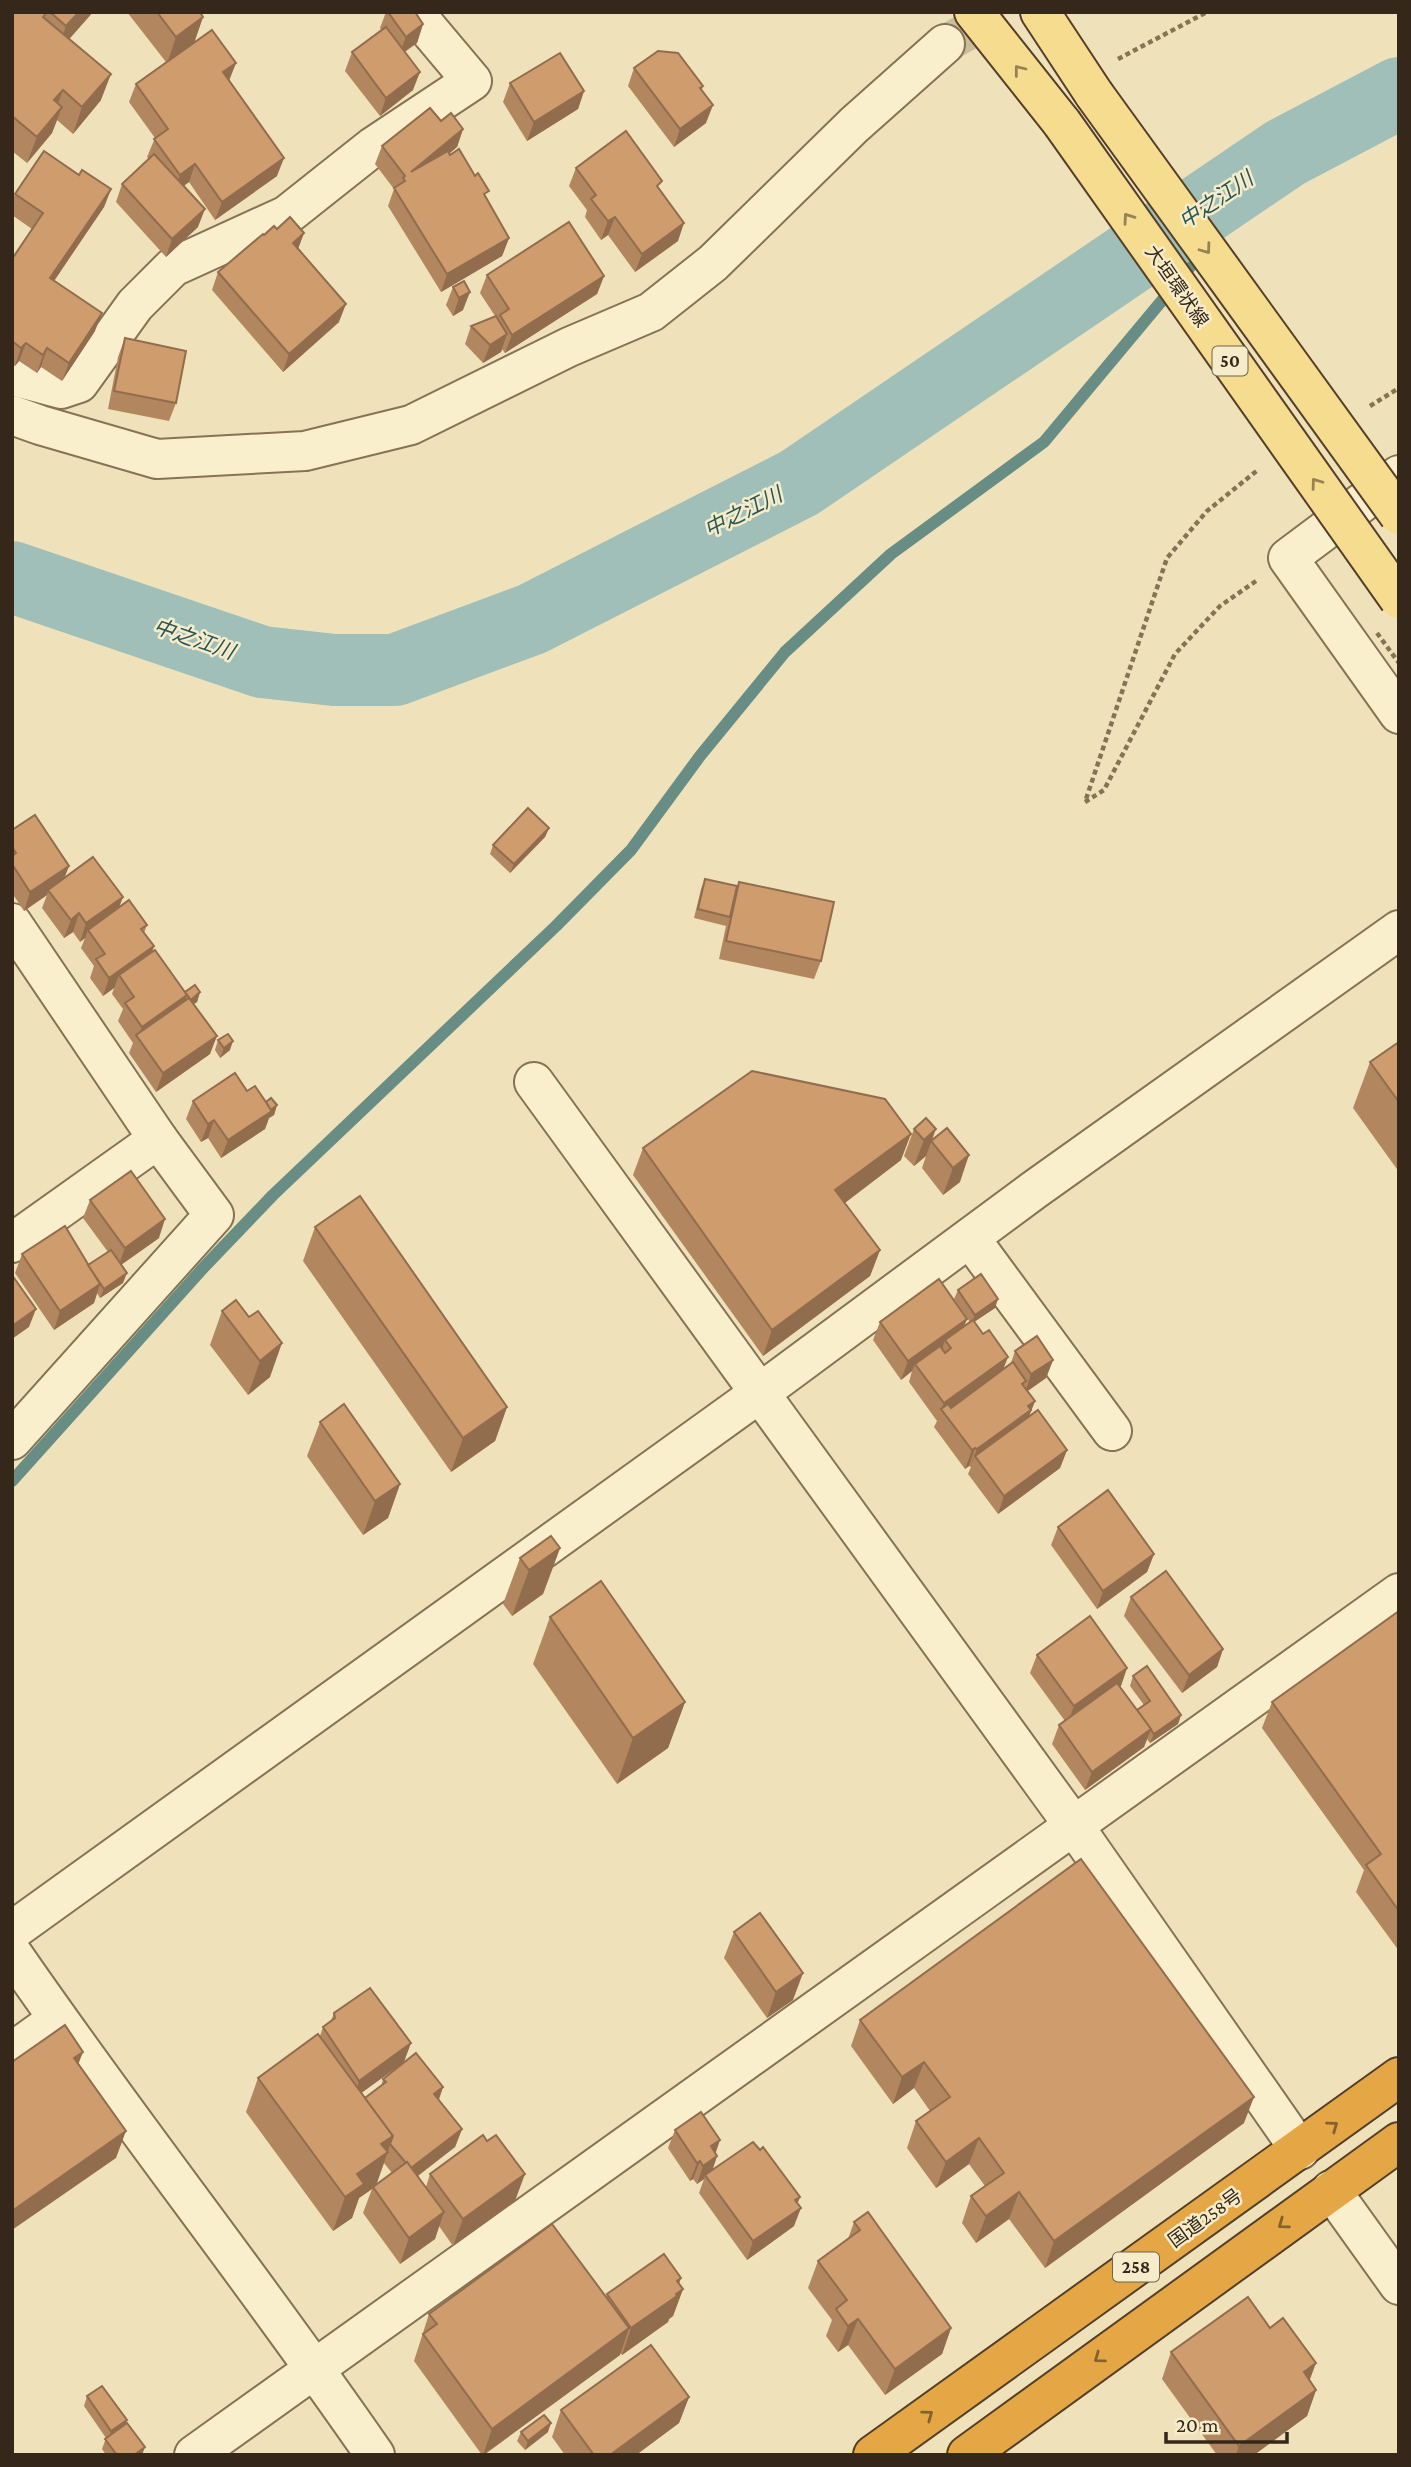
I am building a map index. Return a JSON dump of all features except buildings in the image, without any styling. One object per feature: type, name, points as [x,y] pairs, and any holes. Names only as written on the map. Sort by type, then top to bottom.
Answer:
[{"type":"highway","name":"国道258号","points":[[873,2455],[1399,2077]]},
{"type":"highway","name":"258","points":[[967,2455],[1399,2142]]},
{"type":"main road","name":"大垣環状線","points":[[974,12],[1062,123],[1399,599]]},
{"type":"main road","name":"50","points":[[1040,12],[1094,94],[1399,515]]},
{"type":"street","points":[[12,376],[61,389],[79,383],[135,305],[173,267],[287,215],[374,146],[472,80],[414,12]]},
{"type":"street","points":[[12,415],[157,459],[305,451],[411,425],[569,347],[650,312],[713,262],[854,125],[945,44]]},
{"type":"street","points":[[1399,475],[1288,558],[1399,714]]},
{"type":"street","points":[[12,923],[158,1139],[214,1215],[12,1440]]},
{"type":"street","points":[[12,1931],[761,1392],[1045,1182],[1399,930]]},
{"type":"street","points":[[534,1082],[1074,1826],[1300,2150]]},
{"type":"street","points":[[12,1243],[158,1139]]},
{"type":"street","points":[[970,1238],[1112,1431]]},
{"type":"street","points":[[194,2455],[1399,1593]]},
{"type":"street","points":[[12,1953],[315,2368],[375,2455]]},
{"type":"street","points":[[12,2052],[58,2019]]},
{"type":"street","points":[[1331,2190],[1399,2285]]},
{"type":"path","points":[[1114,61],[1207,12]]},
{"type":"path","points":[[1364,411],[1399,388]]},
{"type":"path","points":[[1263,467],[1207,511],[1167,558],[1085,802],[1104,790],[1175,654],[1220,606],[1288,558]]},
{"type":"waterway","name":"中之江川","points":[[12,577],[262,662],[334,670],[395,670],[532,619],[799,483],[1285,153],[1399,93]]},
{"type":"waterway","points":[[12,1481],[204,1267],[273,1195],[556,926],[631,850],[700,756],[785,652],[891,554],[1044,442],[1285,153]]},
{"type":"tunnel","points":[[945,44],[1002,12]]}]
